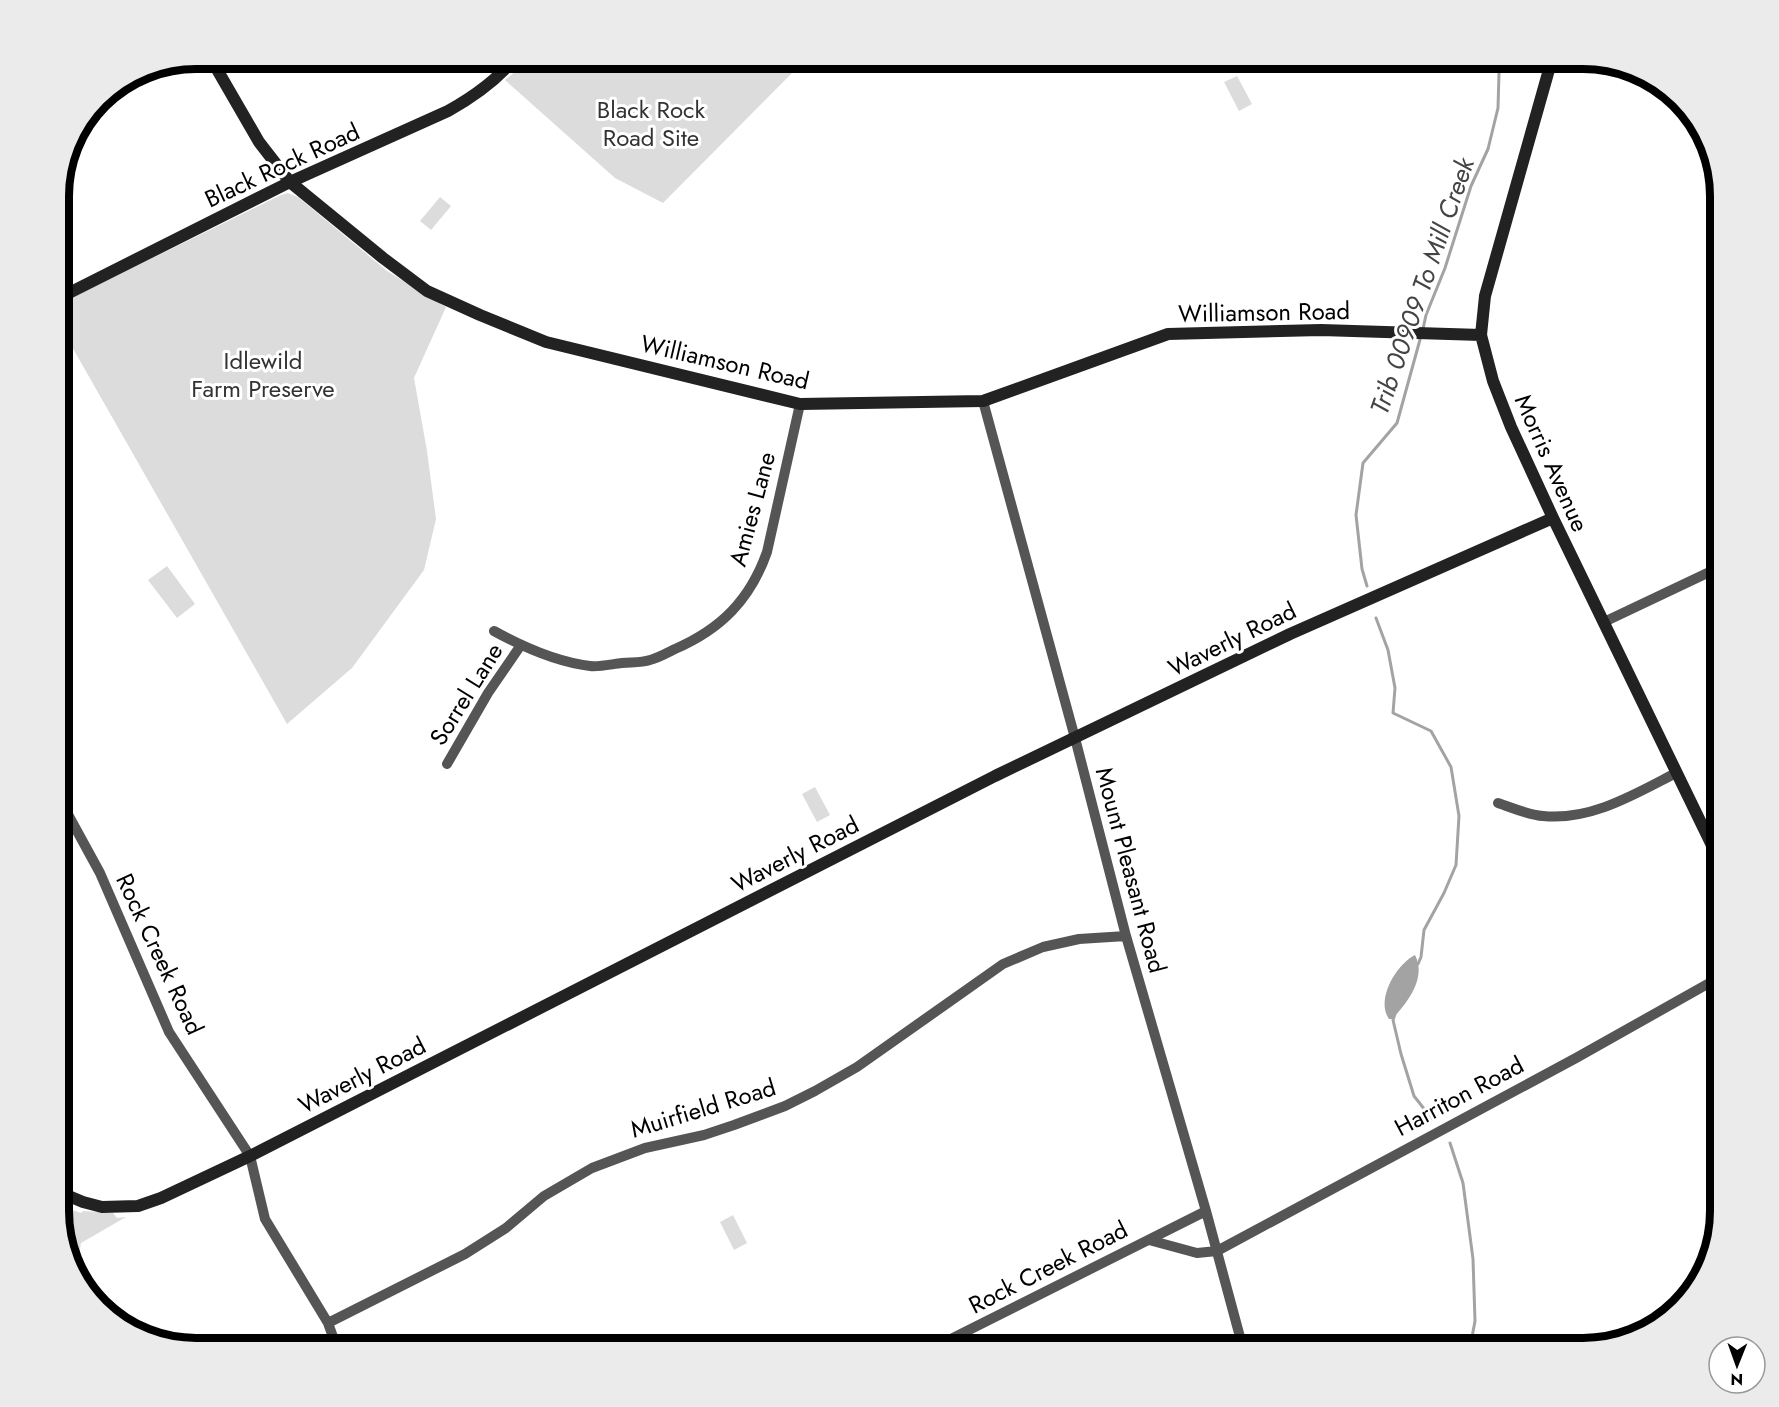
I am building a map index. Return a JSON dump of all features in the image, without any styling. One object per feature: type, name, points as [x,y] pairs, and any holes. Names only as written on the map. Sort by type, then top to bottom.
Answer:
[{"type":"street","name":"Williamson Road","points":[[217,69],[259,142],[290,182],[383,258],[428,291],[546,342],[800,404],[983,401],[1168,334],[1321,330],[1481,335]]},
{"type":"street","name":"Black Rock Road","points":[[69,293],[290,182],[448,111],[486,87],[505,69]]},
{"type":"street","name":"Morris Avenue","points":[[1549,69],[1485,296],[1481,335],[1496,390],[1511,428],[1710,842]]},
{"type":"street","name":"Mount Pleasant Road","points":[[983,401],[1075,738],[1126,936],[1240,1338]]},
{"type":"street","name":"Amies Lane","points":[[495,632],[548,656],[591,666],[650,660],[689,643],[718,626],[730,615],[748,590],[762,564],[800,404]]},
{"type":"street","name":"Waverly Road","points":[[69,1196],[102,1207],[138,1206],[161,1198],[250,1156],[995,776],[1290,634],[1553,518]]},
{"type":"street","points":[[1604,622],[1710,572]]},
{"type":"street","name":"Sorrel Lane","points":[[447,764],[488,693],[520,645]]},
{"type":"street","points":[[1498,803],[1544,816],[1589,812],[1615,804],[1676,773]]},
{"type":"street","name":"Rock Creek Road","points":[[69,816],[100,873],[169,1032],[250,1156],[264,1219],[328,1323],[333,1338]]},
{"type":"street","name":"Muirfield Road","points":[[328,1323],[465,1254],[506,1228],[543,1196],[592,1168],[645,1148],[704,1135],[734,1125],[785,1106],[815,1091],[857,1067],[1003,964],[1043,947],[1079,939],[1126,936]]},
{"type":"street","name":"Harriton Road","points":[[1217,1251],[1576,1058],[1710,983]]},
{"type":"street","name":"Rock Creek Road","points":[[953,1338],[1206,1211]]},
{"type":"street","name":"Rock Creek Road","points":[[1149,1240],[1197,1253],[1217,1251]]},
{"type":"green space","name":"Black Rock Road Site","points":[[517,69],[796,69],[663,203],[615,178],[505,80]]},
{"type":"green space","points":[[1237,76],[1252,104],[1239,111],[1224,82]]},
{"type":"green space","name":"Idlewild Farm Preserve","points":[[288,193],[298,197],[387,271],[446,307],[414,378],[436,519],[424,570],[352,668],[287,724],[69,342],[69,299]]},
{"type":"green space","points":[[440,197],[451,206],[431,230],[420,221]]},
{"type":"green space","points":[[167,566],[195,604],[177,618],[148,580]]},
{"type":"green space","points":[[815,787],[830,815],[817,822],[802,794]]},
{"type":"green space","points":[[69,1209],[81,1213],[83,1211],[113,1213],[117,1218],[126,1217],[81,1243],[79,1255],[101,1296],[90,1282],[73,1244]]},
{"type":"green space","points":[[733,1215],[747,1243],[734,1250],[720,1222]]},
{"type":"shaded area","points":[[1415,955],[1419,972],[1414,990],[1398,1013],[1389,1019],[1385,1011],[1386,992],[1401,966]]},
{"type":"waterway","name":"Trib 00909 To Mill Creek","points":[[1423,329],[1471,186],[1488,149],[1498,108],[1500,69]]},
{"type":"waterway","name":"Trib 00909 To Mill Creek","points":[[1367,586],[1362,569],[1356,515],[1363,463],[1397,423],[1421,336]]},
{"type":"waterway","name":"Trib 00909 To Mill Creek","points":[[1376,618],[1388,650],[1395,688],[1393,713],[1431,731],[1451,767],[1459,816],[1456,865],[1424,930],[1418,964]]},
{"type":"waterway","name":"Trib 00909 To Mill Creek","points":[[1395,1014],[1393,1020],[1414,1096],[1432,1119]]},
{"type":"waterway","name":"Trib 00909 To Mill Creek","points":[[1450,1143],[1463,1183],[1473,1259],[1475,1321],[1472,1338]]}]
